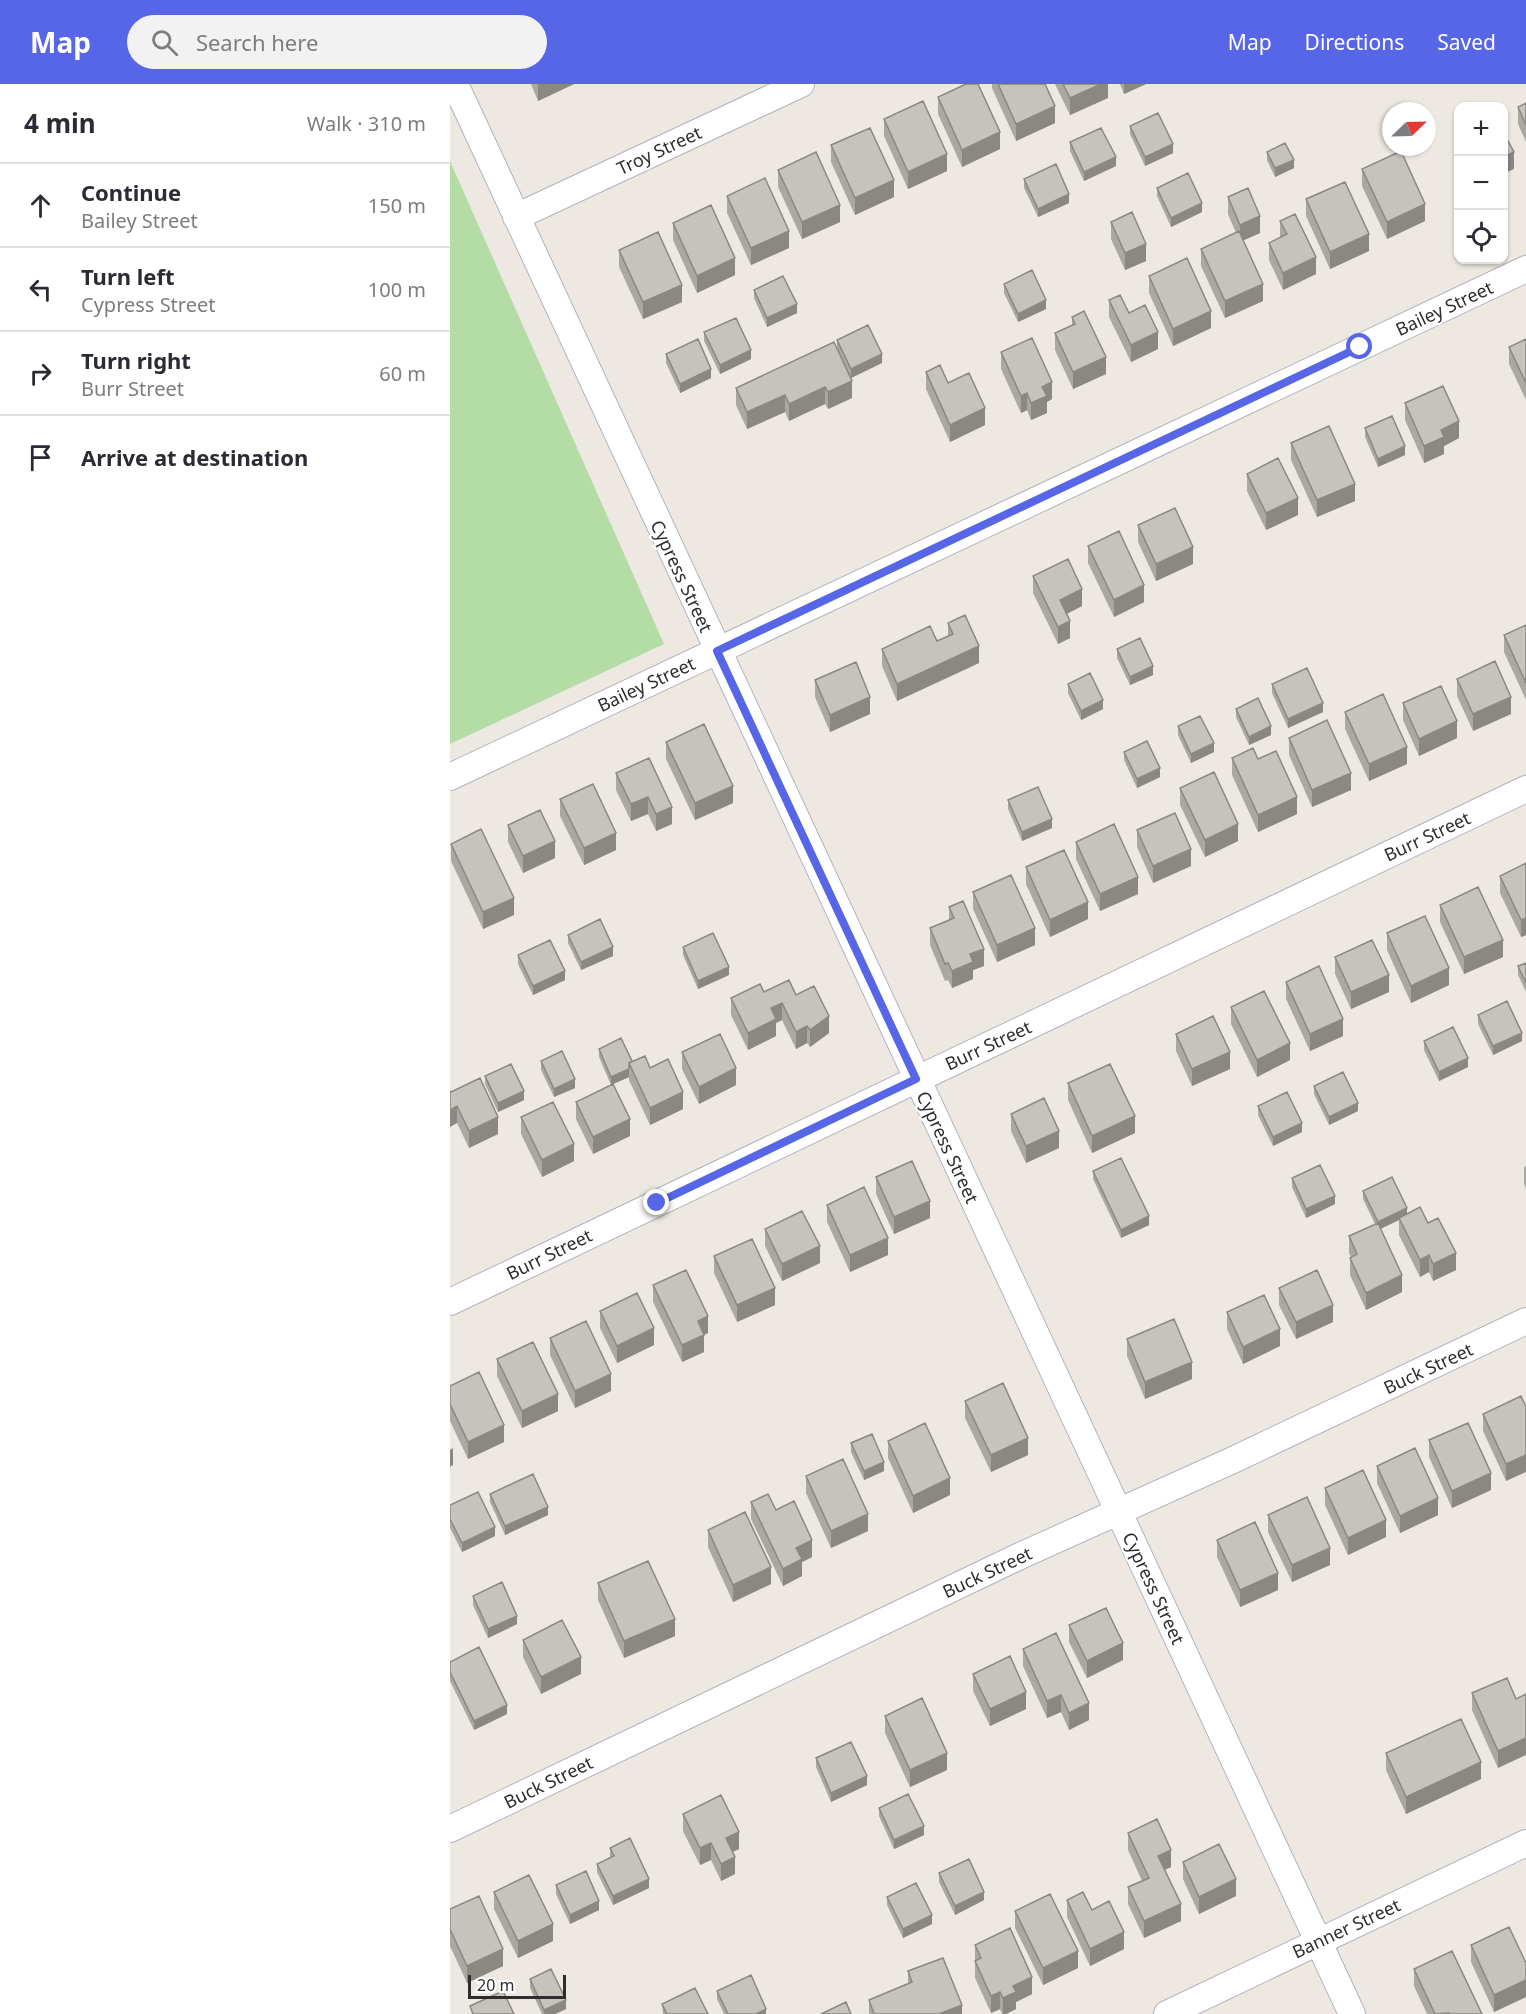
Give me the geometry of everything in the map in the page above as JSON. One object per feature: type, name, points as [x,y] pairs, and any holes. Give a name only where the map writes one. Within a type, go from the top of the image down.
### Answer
[{"type":"street","name":"Cypress Street","points":[[455,84],[1352,2014]]},
{"type":"street","name":"Troy Street","points":[[516,217],[801,84]]},
{"type":"street","name":"Bailey Street","points":[[450,777],[1526,269]]},
{"type":"street","name":"Burr Street","points":[[450,1302],[1526,789]]},
{"type":"street","name":"Buck Street","points":[[450,1828],[1526,1322]]},
{"type":"street","name":"Banner Street","points":[[1167,2014],[1526,1843]]},
{"type":"green space","points":[[450,161],[664,644],[450,744]]},
{"type":"building","points":[[966,84],[978,84],[1000,132],[962,150],[938,97]]},
{"type":"building","points":[[998,84],[1045,84],[1055,106],[1016,124]]},
{"type":"building","points":[[1063,84],[1101,84],[1070,98]]},
{"type":"building","points":[[923,101],[947,154],[908,172],[884,119]]},
{"type":"building","points":[[1526,103],[1526,125],[1518,107]]},
{"type":"building","points":[[1158,113],[1173,144],[1145,157],[1130,126]]},
{"type":"building","points":[[870,128],[894,180],[855,198],[831,145]]},
{"type":"building","points":[[1101,128],[1116,157],[1084,172],[1070,142]]},
{"type":"building","points":[[1508,141],[1514,152],[1508,155]]},
{"type":"building","points":[[1285,143],[1294,160],[1275,168],[1267,152]]},
{"type":"building","points":[[816,152],[840,205],[802,222],[778,170]]},
{"type":"building","points":[[1390,156],[1403,156],[1425,204],[1387,222],[1362,169]]},
{"type":"building","points":[[1056,164],[1069,194],[1038,209],[1024,179]]},
{"type":"building","points":[[1188,173],[1202,203],[1171,218],[1157,188]]},
{"type":"building","points":[[765,178],[789,231],[751,248],[727,196]]},
{"type":"building","points":[[1345,182],[1369,234],[1330,252],[1306,199]]},
{"type":"building","points":[[1248,188],[1260,216],[1240,225],[1228,197]]},
{"type":"building","points":[[711,205],[735,258],[697,276],[673,223]]},
{"type":"building","points":[[1132,212],[1146,244],[1125,253],[1111,222]]},
{"type":"building","points":[[1295,214],[1316,257],[1283,273],[1269,243],[1287,234],[1280,221]]},
{"type":"building","points":[[1239,231],[1263,284],[1225,301],[1201,249]]},
{"type":"building","points":[[658,232],[682,285],[643,302],[619,250]]},
{"type":"building","points":[[1187,258],[1211,311],[1173,329],[1149,276]]},
{"type":"building","points":[[1032,270],[1046,300],[1018,314],[1004,284]]},
{"type":"building","points":[[783,276],[797,304],[767,318],[754,290]]},
{"type":"building","points":[[1120,295],[1129,313],[1145,305],[1158,332],[1131,345],[1109,300]]},
{"type":"building","points":[[1084,311],[1106,357],[1073,372],[1055,333],[1075,324],[1072,317]]},
{"type":"building","points":[[736,318],[751,350],[720,365],[704,332]]},
{"type":"building","points":[[868,325],[882,354],[851,369],[837,340]]},
{"type":"building","points":[[1032,338],[1052,382],[1042,387],[1047,396],[1031,403],[1027,393],[1021,396],[1001,352]]},
{"type":"building","points":[[698,339],[711,369],[680,384],[666,354]]},
{"type":"building","points":[[1526,339],[1526,383],[1509,347]]},
{"type":"building","points":[[834,342],[852,381],[828,392],[825,387],[789,404],[785,395],[747,412],[736,388]]},
{"type":"building","points":[[940,365],[948,383],[969,373],[985,408],[950,425],[926,372]]},
{"type":"building","points":[[1443,386],[1459,421],[1441,430],[1444,437],[1424,446],[1405,403]]},
{"type":"building","points":[[1392,416],[1405,446],[1378,459],[1365,428]]},
{"type":"building","points":[[1329,426],[1355,484],[1317,500],[1291,443]]},
{"type":"building","points":[[1278,458],[1298,498],[1266,513],[1247,474]]},
{"type":"building","points":[[1175,508],[1193,547],[1156,564],[1138,525]]},
{"type":"building","points":[[1119,531],[1144,585],[1114,600],[1088,546]]},
{"type":"building","points":[[1068,559],[1082,589],[1060,600],[1070,621],[1058,627],[1033,576]]},
{"type":"building","points":[[965,615],[979,646],[897,684],[882,649],[930,626],[937,641],[953,634],[948,623]]},
{"type":"building","points":[[1526,625],[1526,683],[1504,635]]},
{"type":"building","points":[[1140,638],[1153,666],[1130,677],[1117,649]]},
{"type":"building","points":[[1495,661],[1511,697],[1473,714],[1457,679]]},
{"type":"building","points":[[856,662],[870,697],[830,715],[815,680]]},
{"type":"building","points":[[1307,668],[1323,703],[1288,719],[1272,684]]},
{"type":"building","points":[[1090,673],[1103,700],[1081,711],[1068,684]]},
{"type":"building","points":[[1441,686],[1457,721],[1419,739],[1403,703]]},
{"type":"building","points":[[1383,694],[1407,747],[1369,764],[1345,712]]},
{"type":"building","points":[[1258,698],[1271,726],[1249,737],[1236,709]]},
{"type":"building","points":[[1200,716],[1214,743],[1191,754],[1178,726]]},
{"type":"building","points":[[1327,720],[1351,773],[1312,790],[1289,738]]},
{"type":"building","points":[[704,724],[733,786],[695,803],[666,742]]},
{"type":"building","points":[[1147,741],[1160,768],[1137,779],[1124,752]]},
{"type":"building","points":[[1253,748],[1258,759],[1276,751],[1297,797],[1258,815],[1232,758]]},
{"type":"building","points":[[649,758],[672,807],[656,814],[648,797],[631,804],[616,773]]},
{"type":"building","points":[[1214,772],[1238,824],[1205,840],[1180,788]]},
{"type":"building","points":[[593,784],[616,833],[584,848],[560,799]]},
{"type":"building","points":[[1038,787],[1052,819],[1022,832],[1008,800]]},
{"type":"building","points":[[540,810],[555,841],[523,856],[508,825]]},
{"type":"building","points":[[1175,813],[1191,849],[1153,866],[1137,830]]},
{"type":"building","points":[[1114,824],[1138,877],[1100,894],[1076,842]]},
{"type":"building","points":[[481,829],[514,898],[483,912],[451,844]]},
{"type":"building","points":[[1064,850],[1088,902],[1050,920],[1026,867]]},
{"type":"building","points":[[1526,863],[1526,918],[1521,920],[1500,876]]},
{"type":"building","points":[[1011,875],[1035,928],[997,945],[973,892]]},
{"type":"building","points":[[1478,887],[1503,940],[1464,957],[1440,905]]},
{"type":"building","points":[[963,901],[984,949],[970,954],[973,962],[952,971],[948,963],[945,964],[930,928],[954,918],[949,907]]},
{"type":"building","points":[[1425,916],[1449,968],[1411,986],[1387,933]]},
{"type":"building","points":[[600,919],[613,947],[581,962],[568,935]]},
{"type":"building","points":[[713,933],[729,967],[698,981],[683,947]]},
{"type":"building","points":[[550,940],[565,971],[533,986],[518,955]]},
{"type":"building","points":[[1372,940],[1389,975],[1351,992],[1335,957]]},
{"type":"building","points":[[1526,963],[1526,983],[1518,966]]},
{"type":"building","points":[[1319,966],[1343,1019],[1310,1034],[1286,982]]},
{"type":"building","points":[[789,980],[796,995],[814,986],[829,1016],[810,1030],[807,1026],[796,1032],[782,1003],[771,1008],[776,1019],[748,1033],[731,998],[760,984],[764,992]]},
{"type":"building","points":[[1264,991],[1290,1043],[1257,1060],[1231,1007]]},
{"type":"building","points":[[1507,1001],[1522,1033],[1493,1046],[1478,1015]]},
{"type":"building","points":[[1213,1016],[1230,1052],[1192,1069],[1176,1034]]},
{"type":"building","points":[[1453,1027],[1468,1058],[1439,1072],[1424,1041]]},
{"type":"building","points":[[720,1034],[736,1068],[699,1087],[682,1052]]},
{"type":"building","points":[[621,1038],[632,1061],[629,1063],[629,1069],[611,1077],[599,1049]]},
{"type":"building","points":[[562,1051],[575,1079],[554,1089],[541,1061]]},
{"type":"building","points":[[645,1056],[650,1068],[668,1059],[683,1092],[650,1108],[629,1063]]},
{"type":"building","points":[[511,1064],[524,1091],[498,1103],[485,1076]]},
{"type":"building","points":[[1110,1064],[1135,1116],[1092,1136],[1068,1083]]},
{"type":"building","points":[[1343,1072],[1358,1103],[1329,1117],[1314,1086]]},
{"type":"building","points":[[480,1078],[498,1117],[469,1131],[457,1106],[450,1110],[450,1091]]},
{"type":"building","points":[[613,1084],[630,1119],[593,1137],[576,1102]]},
{"type":"building","points":[[1287,1092],[1302,1123],[1273,1137],[1258,1106]]},
{"type":"building","points":[[1044,1098],[1059,1131],[1026,1146],[1011,1114]]},
{"type":"building","points":[[553,1102],[574,1144],[542,1160],[521,1117]]},
{"type":"building","points":[[1121,1158],[1149,1216],[1121,1230],[1093,1171]]},
{"type":"building","points":[[912,1161],[930,1201],[894,1217],[876,1177]]},
{"type":"building","points":[[1320,1165],[1335,1196],[1306,1209],[1292,1178]]},
{"type":"building","points":[[1392,1177],[1407,1208],[1378,1222],[1363,1191]]},
{"type":"building","points":[[864,1187],[888,1238],[850,1255],[827,1205]]},
{"type":"building","points":[[1420,1207],[1428,1223],[1438,1218],[1456,1253],[1433,1264],[1429,1255],[1420,1260],[1399,1218]]},
{"type":"building","points":[[802,1211],[820,1246],[782,1264],[765,1229]]},
{"type":"building","points":[[1378,1223],[1402,1275],[1366,1293],[1350,1258],[1357,1254],[1349,1236]]},
{"type":"building","points":[[752,1239],[775,1288],[737,1305],[714,1256]]},
{"type":"building","points":[[686,1270],[708,1316],[698,1321],[704,1335],[682,1345],[653,1285]]},
{"type":"building","points":[[1317,1270],[1333,1305],[1296,1322],[1279,1288]]},
{"type":"building","points":[[637,1293],[654,1328],[617,1346],[600,1311]]},
{"type":"building","points":[[1264,1295],[1280,1329],[1243,1347],[1227,1312]]},
{"type":"building","points":[[1174,1319],[1192,1362],[1145,1382],[1127,1339]]},
{"type":"building","points":[[586,1321],[611,1374],[575,1391],[550,1338]]},
{"type":"building","points":[[533,1342],[558,1394],[522,1411],[497,1359]]},
{"type":"building","points":[[479,1372],[504,1425],[468,1442],[450,1404],[450,1386]]},
{"type":"building","points":[[1003,1383],[1028,1438],[991,1455],[965,1401]]},
{"type":"building","points":[[1521,1396],[1526,1407],[1526,1455],[1506,1464],[1483,1414]]},
{"type":"building","points":[[925,1423],[950,1478],[913,1496],[888,1441]]},
{"type":"building","points":[[1468,1423],[1491,1473],[1452,1491],[1429,1440]]},
{"type":"building","points":[[872,1434],[884,1462],[864,1471],[851,1443]]},
{"type":"building","points":[[1415,1448],[1438,1498],[1400,1516],[1377,1466]]},
{"type":"building","points":[[843,1459],[868,1514],[831,1531],[806,1476]]},
{"type":"building","points":[[1363,1470],[1386,1520],[1348,1538],[1325,1488]]},
{"type":"building","points":[[533,1474],[548,1507],[505,1526],[490,1494]]},
{"type":"building","points":[[478,1492],[495,1527],[462,1543],[450,1519],[450,1505]]},
{"type":"building","points":[[768,1494],[776,1510],[794,1501],[812,1540],[796,1548],[802,1559],[783,1569],[751,1502]]},
{"type":"building","points":[[1307,1497],[1330,1548],[1292,1565],[1268,1515]]},
{"type":"building","points":[[745,1512],[771,1567],[733,1585],[708,1530]]},
{"type":"building","points":[[1255,1522],[1278,1573],[1240,1590],[1217,1540]]},
{"type":"building","points":[[648,1561],[675,1619],[624,1641],[598,1583]]},
{"type":"building","points":[[502,1582],[517,1616],[488,1629],[473,1596]]},
{"type":"building","points":[[1106,1608],[1123,1643],[1087,1661],[1069,1625]]},
{"type":"building","points":[[562,1620],[581,1657],[541,1677],[523,1640]]},
{"type":"building","points":[[1056,1633],[1089,1703],[1069,1713],[1061,1695],[1047,1701],[1023,1649]]},
{"type":"building","points":[[479,1647],[507,1705],[474,1721],[450,1672],[450,1662]]},
{"type":"building","points":[[1010,1656],[1026,1692],[990,1709],[973,1674]]},
{"type":"building","points":[[1507,1678],[1516,1699],[1526,1694],[1526,1738],[1498,1751],[1472,1693]]},
{"type":"building","points":[[922,1698],[947,1753],[910,1770],[885,1716]]},
{"type":"building","points":[[1461,1719],[1481,1762],[1406,1797],[1386,1753]]},
{"type":"building","points":[[851,1742],[867,1776],[831,1793],[816,1758]]},
{"type":"building","points":[[908,1794],[924,1826],[894,1840],[879,1808]]},
{"type":"building","points":[[721,1795],[739,1832],[726,1838],[735,1857],[721,1864],[711,1843],[700,1848],[683,1814]]},
{"type":"building","points":[[1157,1819],[1171,1850],[1158,1856],[1181,1904],[1144,1921],[1128,1887],[1149,1878],[1128,1833]]},
{"type":"building","points":[[630,1838],[649,1879],[613,1896],[597,1864],[614,1856],[610,1848]]},
{"type":"building","points":[[1219,1844],[1236,1879],[1199,1897],[1183,1862]]},
{"type":"building","points":[[969,1859],[984,1892],[955,1906],[939,1873]]},
{"type":"building","points":[[586,1871],[599,1901],[570,1915],[556,1885]]},
{"type":"building","points":[[529,1875],[553,1924],[518,1941],[494,1892]]},
{"type":"building","points":[[916,1883],[932,1915],[903,1929],[887,1897]]},
{"type":"building","points":[[1083,1892],[1092,1910],[1109,1901],[1124,1932],[1090,1949],[1067,1900]]},
{"type":"building","points":[[1050,1894],[1078,1951],[1043,1968],[1015,1911]]},
{"type":"building","points":[[479,1896],[503,1949],[467,1966],[450,1929],[450,1909]]},
{"type":"building","points":[[1509,1927],[1526,1963],[1526,1980],[1494,1995],[1471,1945]]},
{"type":"building","points":[[1010,1928],[1032,1977],[1013,1986],[1016,1992],[1003,1998],[1000,1992],[991,1996],[975,1961],[981,1958],[975,1945]]},
{"type":"building","points":[[1452,1951],[1482,2014],[1435,2014],[1414,1969]]},
{"type":"building","points":[[943,1958],[962,2005],[939,2014],[874,2014],[869,2000],[912,1982],[908,1971]]},
{"type":"building","points":[[551,1969],[566,2000],[544,2010],[530,1979]]},
{"type":"building","points":[[751,1975],[766,2009],[756,2014],[728,2014],[717,1991]]},
{"type":"building","points":[[695,1988],[708,2014],[667,2014],[662,2004]]},
{"type":"building","points":[[503,1991],[514,2014],[473,2014],[470,2006]]},
{"type":"building","points":[[846,2002],[851,2014],[821,2014]]},
{"type":"route","points":[[657,1203],[916,1079],[717,651],[1360,347]]}]
